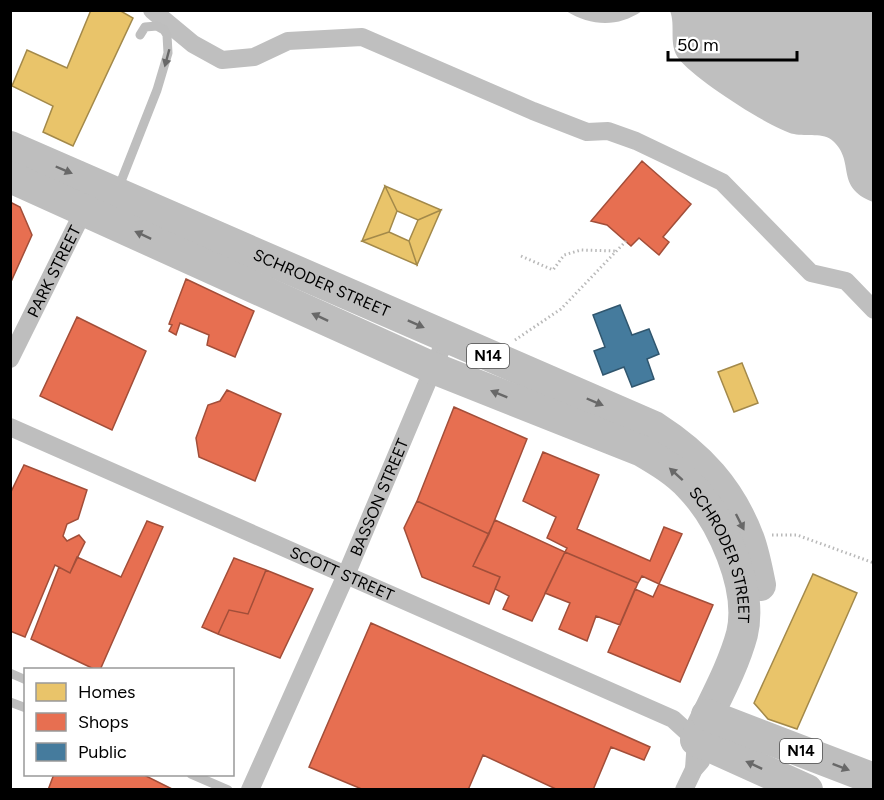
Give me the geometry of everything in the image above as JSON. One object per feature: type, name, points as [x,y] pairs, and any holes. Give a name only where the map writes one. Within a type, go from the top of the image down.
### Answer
[{"type":"highway","name":"SCHRODER STREET","points":[[10,147],[433,368],[642,451],[669,467],[706,505],[731,556],[744,600],[744,618],[736,652],[708,739]]},
{"type":"highway","name":"SCHRODER STREET","points":[[10,177],[99,195],[446,338],[654,427],[683,446],[705,466],[726,495],[750,541],[761,587],[762,614],[756,642],[708,739]]},
{"type":"highway","name":"SCOTT STREET","points":[[708,739],[873,781]]},
{"type":"highway","name":"SCOTT STREET","points":[[708,739],[807,789]]},
{"type":"street","name":"PARK STREET","points":[[10,359],[99,195]]},
{"type":"street","name":"BASSON STREET","points":[[250,789],[346,575],[446,338]]},
{"type":"street","name":"SCOTT STREET","points":[[10,427],[674,718],[708,739]]},
{"type":"street","name":"SCOTT STREET","points":[[674,718],[708,739]]},
{"type":"street","points":[[684,789],[708,739]]},
{"type":"lane","points":[[99,195],[158,90],[169,48],[165,33],[157,26],[145,27],[140,35]]},
{"type":"lane","points":[[10,673],[24,679]]},
{"type":"lane","points":[[196,776],[225,788]]},
{"type":"lane","points":[[871,789],[873,781]]},
{"type":"path","points":[[508,345],[561,309],[626,241]]},
{"type":"path","points":[[521,256],[553,270],[564,255],[573,252],[581,250],[616,251]]},
{"type":"shaded area","points":[[566,11],[642,11],[623,20],[604,23],[585,20]]},
{"type":"shaded area","points":[[670,11],[873,11],[873,202],[861,196],[849,182],[840,149],[829,138],[794,134],[768,123],[715,90],[687,67],[679,59],[674,48]]},
{"type":"building: Homes","points":[[91,10],[119,10],[133,18],[73,146],[43,132],[53,106],[12,86],[27,50],[67,68]]},
{"type":"building: Homes","points":[[385,186],[397,211],[389,232],[362,241]]},
{"type":"building: Homes","points":[[385,186],[441,210],[418,220],[397,211]]},
{"type":"building: Homes","points":[[441,210],[417,265],[409,241],[418,220]]},
{"type":"building: Homes","points":[[389,232],[409,241],[417,265],[362,241]]},
{"type":"building: Homes","points":[[742,363],[758,403],[734,412],[718,372]]},
{"type":"building: Homes","points":[[813,574],[857,593],[797,729],[768,719],[754,703]]},
{"type":"building: Shops","points":[[642,161],[691,204],[663,237],[669,242],[659,255],[639,238],[631,246],[607,225],[591,221]]},
{"type":"building: Shops","points":[[10,202],[20,207],[32,235],[10,284]]},
{"type":"building: Shops","points":[[186,279],[254,311],[235,357],[207,345],[209,335],[180,323],[176,335],[169,331],[172,325],[169,324]]},
{"type":"building: Shops","points":[[77,317],[146,351],[112,430],[40,396]]},
{"type":"building: Shops","points":[[227,390],[281,414],[255,481],[199,457],[196,438],[208,405],[220,401]]},
{"type":"building: Shops","points":[[454,407],[527,439],[489,534],[417,501]]},
{"type":"building: Shops","points":[[543,452],[599,475],[577,529],[650,561],[664,527],[682,534],[659,584],[642,576],[638,583],[565,552],[567,548],[547,538],[556,517],[523,501]]},
{"type":"building: Shops","points":[[24,465],[87,490],[78,519],[67,524],[63,536],[67,541],[79,535],[85,542],[70,573],[55,565],[25,637],[10,631],[10,494]]},
{"type":"building: Shops","points":[[417,501],[489,534],[473,566],[500,577],[489,604],[422,577],[404,528]]},
{"type":"building: Shops","points":[[495,520],[565,552],[532,621],[503,609],[509,596],[495,589],[500,577],[473,566]]},
{"type":"building: Shops","points":[[147,521],[163,527],[101,668],[92,668],[31,639],[59,567],[70,573],[77,557],[121,577]]},
{"type":"building: Shops","points":[[565,552],[638,583],[620,625],[596,616],[587,641],[559,629],[570,603],[545,593]]},
{"type":"building: Shops","points":[[234,558],[266,570],[248,614],[229,610],[218,634],[202,627]]},
{"type":"building: Shops","points":[[266,570],[313,589],[280,658],[218,634],[229,610],[248,614]]},
{"type":"building: Shops","points":[[659,584],[713,605],[680,682],[608,652],[635,589],[653,597]]},
{"type":"building: Shops","points":[[371,623],[650,747],[644,760],[611,747],[593,790],[558,790],[483,755],[468,790],[364,790],[309,767]]},
{"type":"building: Shops","points":[[53,776],[146,776],[174,790],[48,790]]},
{"type":"building: Public","points":[[620,305],[632,335],[649,329],[659,354],[647,359],[654,379],[632,387],[624,367],[603,375],[594,351],[605,347],[593,315]]},
{"type":"waterway","points":[[152,10],[193,44],[222,60],[254,57],[288,41],[362,37],[587,132],[608,131],[636,141],[722,182],[811,273],[846,281],[874,310]]}]
